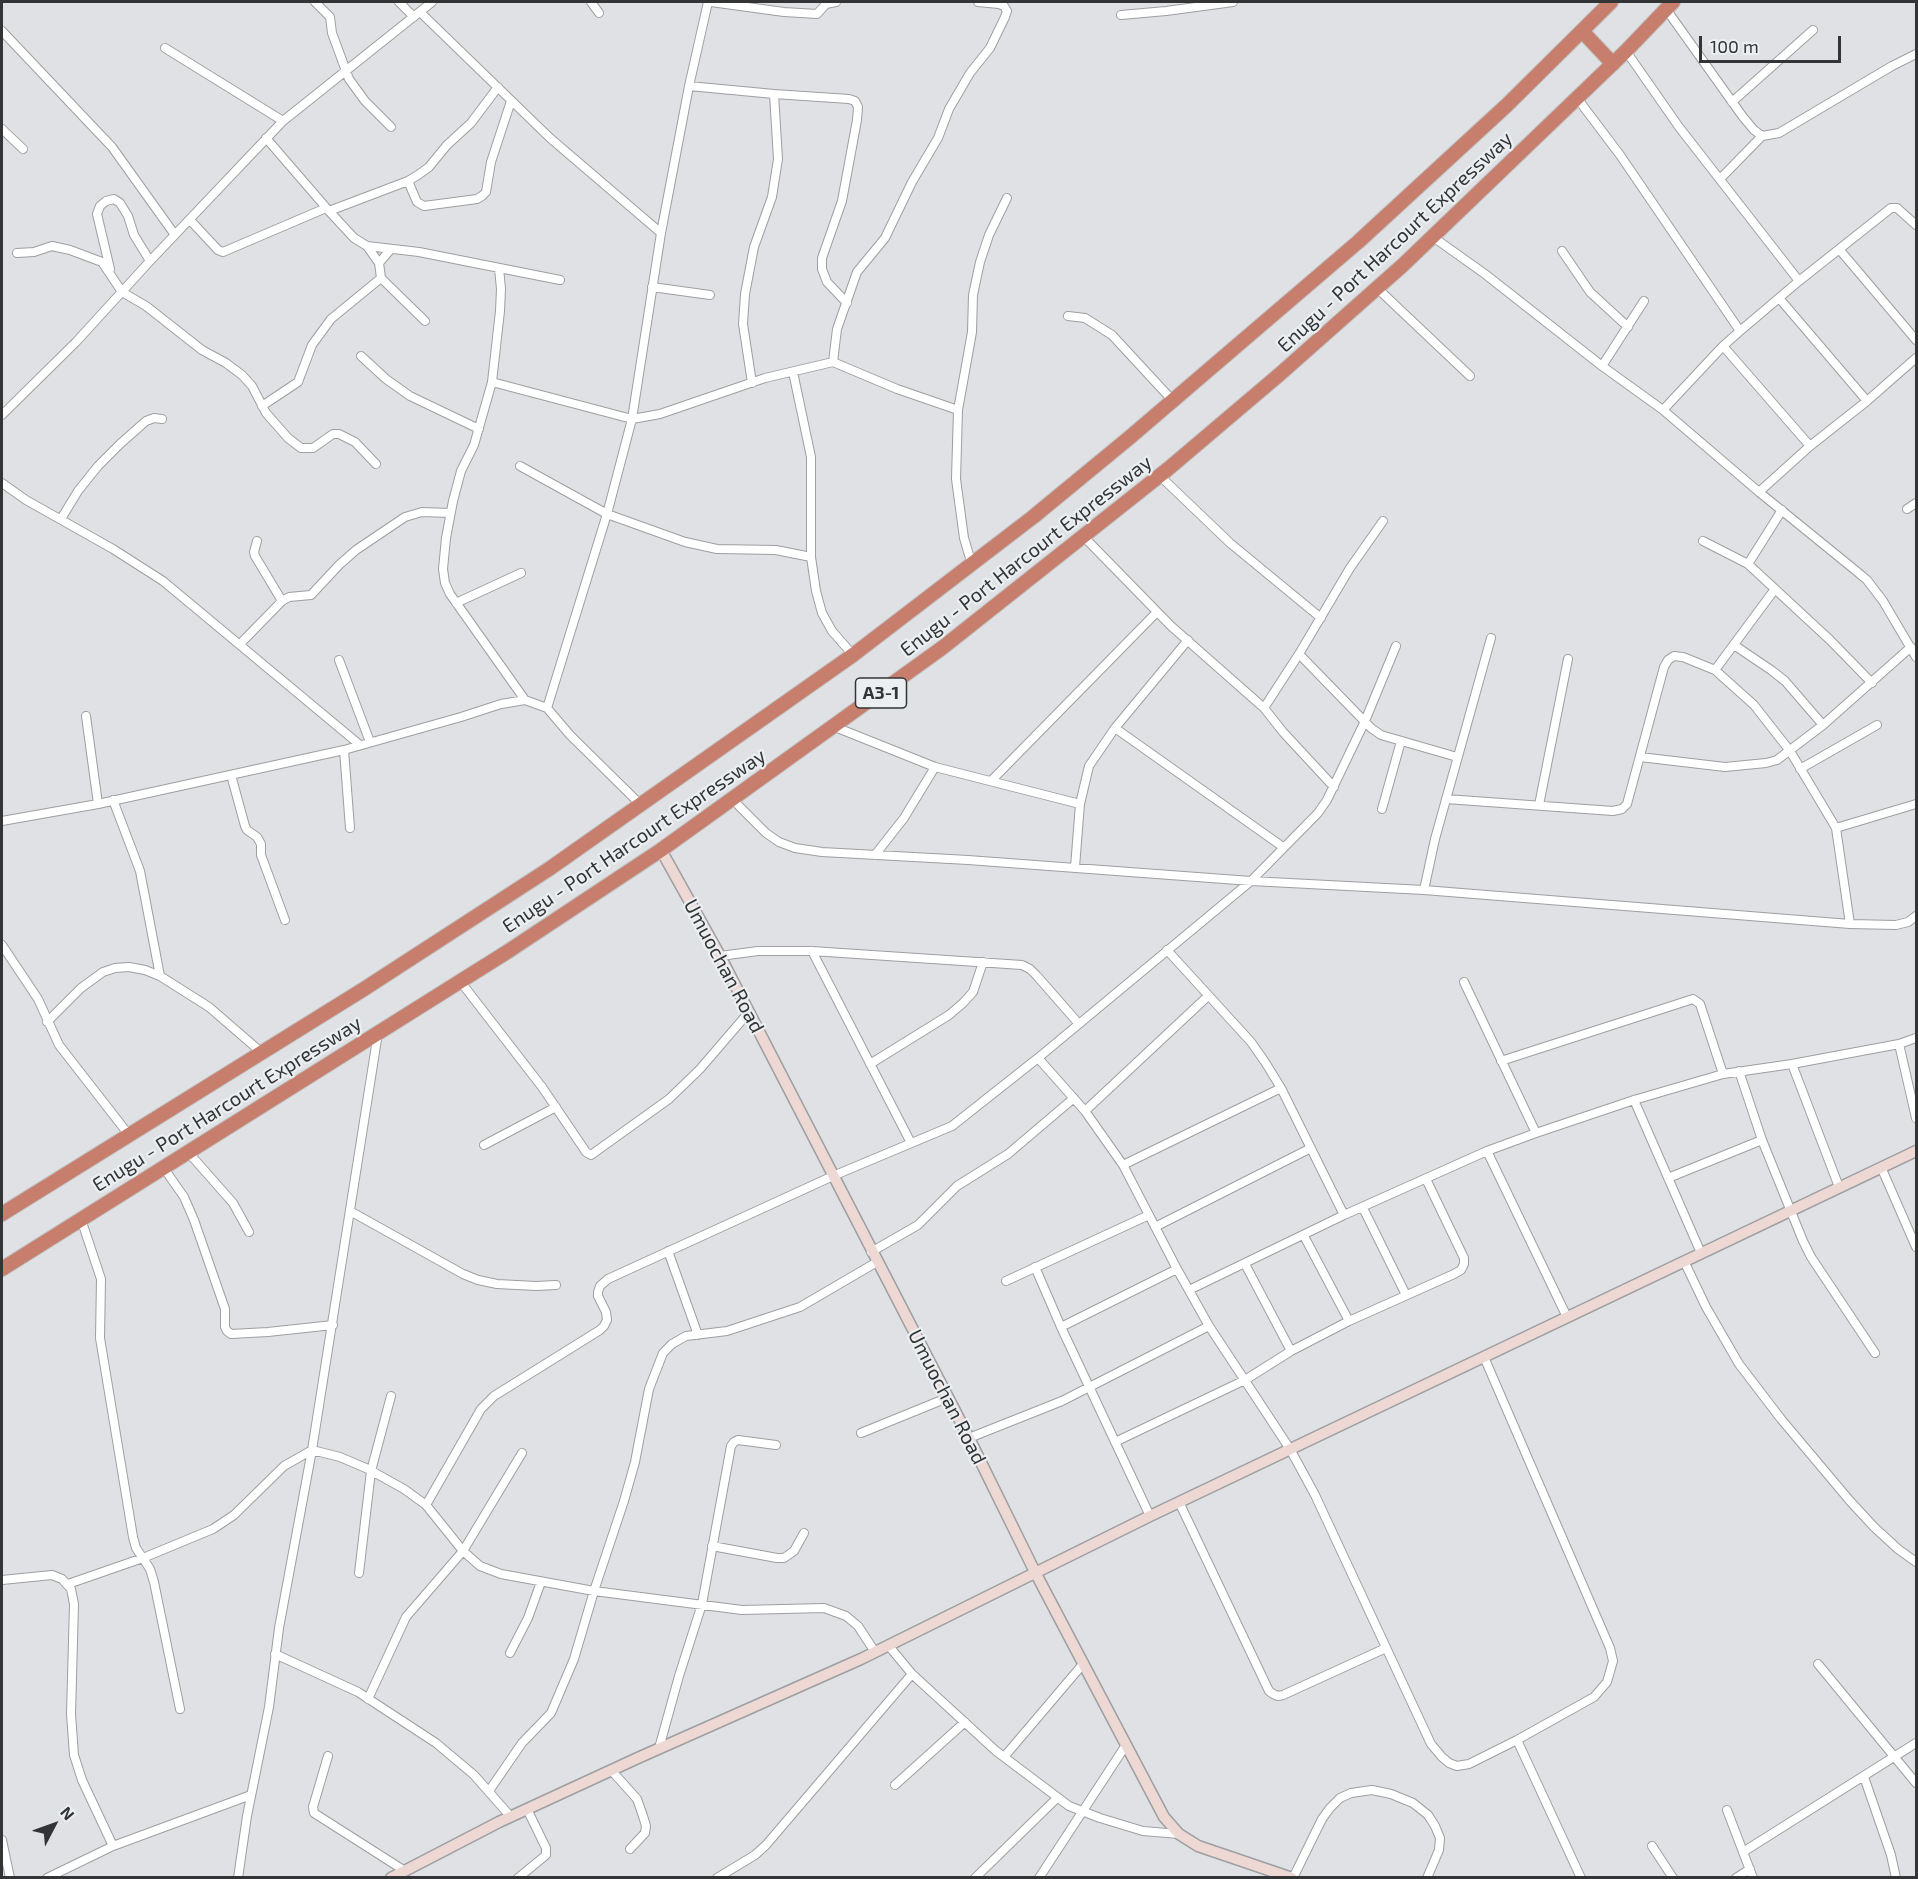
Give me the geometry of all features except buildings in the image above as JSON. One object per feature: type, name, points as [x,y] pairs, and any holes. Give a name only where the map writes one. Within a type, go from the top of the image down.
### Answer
[{"type":"highway","name":"Enugu - Port Harcourt Expressway","points":[[4,1210],[261,1053],[540,876],[853,655],[1042,510],[1358,243],[1507,105],[1611,2]]},
{"type":"highway","name":"Enugu - Port Harcourt Expressway","points":[[2,1269],[460,981],[661,850],[942,648],[1084,537],[1280,374],[1433,237],[1508,166],[1626,51],[1669,5]]},
{"type":"highway","points":[[1582,31],[1613,64]]},
{"type":"main road","name":"Umuochan Road","points":[[661,850],[720,956],[969,1438],[1035,1572],[1164,1818],[1179,1834],[1198,1846],[1293,1878]]},
{"type":"main road","points":[[392,1878],[527,1809],[875,1652],[1179,1502],[1917,1150]]},
{"type":"street","points":[[315,2],[330,17],[332,33],[354,86],[391,127]]},
{"type":"street","points":[[399,2],[417,15],[498,87],[550,138],[661,233]]},
{"type":"street","points":[[2,416],[76,342],[283,121],[432,2]]},
{"type":"street","points":[[591,2],[599,13]]},
{"type":"street","points":[[547,708],[607,514],[632,419],[661,233],[689,86],[710,2],[817,14],[826,4],[836,2]]},
{"type":"street","points":[[833,362],[837,329],[857,272],[885,238],[912,182],[938,138],[949,109],[970,73],[990,48],[1005,17],[1007,11],[1004,6],[978,2]]},
{"type":"street","points":[[1120,15],[1233,2]]},
{"type":"street","points":[[1669,5],[1732,102],[1754,130],[1762,136]]},
{"type":"street","points":[[1732,102],[1813,30]]},
{"type":"street","points":[[2,31],[112,147],[175,236]]},
{"type":"street","points":[[165,48],[283,121]]},
{"type":"street","points":[[1626,51],[1679,127],[1799,281]]},
{"type":"street","points":[[1720,179],[1762,136],[1779,133],[1892,66],[1917,54]]},
{"type":"street","points":[[689,86],[855,101],[858,107],[842,201],[822,258],[822,269],[827,282],[847,303]]},
{"type":"street","points":[[190,220],[218,250],[223,252],[327,209],[408,181],[429,167],[447,145],[463,132],[498,87]]},
{"type":"street","points":[[752,383],[743,324],[745,294],[754,247],[772,197],[778,159],[774,94]]},
{"type":"street","points":[[1577,98],[1620,155],[1740,331]]},
{"type":"street","points":[[408,181],[417,202],[424,206],[477,199],[482,196],[486,192],[491,162],[512,101]]},
{"type":"street","points":[[2,129],[23,149]]},
{"type":"street","points":[[266,138],[354,238],[367,246],[379,263],[381,278],[425,321]]},
{"type":"street","points":[[972,565],[964,538],[956,479],[958,410],[972,332],[974,295],[980,262],[989,235],[1007,198]]},
{"type":"street","points":[[111,274],[97,214],[100,206],[106,201],[114,199],[120,203],[128,216],[134,235],[150,261]]},
{"type":"street","points":[[1663,410],[1723,346],[1799,281],[1891,208],[1897,208],[1917,225]]},
{"type":"street","points":[[1433,237],[1663,410],[1867,580],[1883,601],[1917,657]]},
{"type":"street","points":[[17,253],[34,252],[52,246],[102,262],[122,292],[146,306],[202,350],[242,375],[252,386],[266,413],[288,438],[301,448],[313,448],[333,434],[339,434],[355,442],[376,464]]},
{"type":"street","points":[[367,246],[419,252],[560,280]]},
{"type":"street","points":[[379,263],[390,249]]},
{"type":"street","points":[[1839,249],[1917,340]]},
{"type":"street","points":[[1562,251],[1594,297],[1628,327]]},
{"type":"street","points":[[499,268],[500,311],[492,382],[474,444],[461,471],[450,513],[442,569],[445,583],[456,603],[525,700]]},
{"type":"street","points":[[262,406],[298,382],[312,345],[331,318],[381,278]]},
{"type":"street","points":[[652,287],[710,295]]},
{"type":"street","points":[[1377,288],[1470,376]]},
{"type":"street","points":[[1779,298],[1867,401]]},
{"type":"street","points":[[1602,366],[1644,302]]},
{"type":"street","points":[[1068,316],[1085,318],[1112,335],[1173,401]]},
{"type":"street","points":[[1723,346],[1810,446]]},
{"type":"street","points":[[361,356],[386,380],[410,396],[479,429]]},
{"type":"street","points":[[1759,492],[1810,446],[1917,358]]},
{"type":"street","points":[[492,382],[632,419],[660,414],[752,383],[833,362],[897,389],[958,410]]},
{"type":"street","points":[[793,372],[812,457],[812,557],[816,591],[822,613],[832,631],[853,655]]},
{"type":"street","points":[[61,519],[78,491],[120,444],[146,421],[154,418],[162,419]]},
{"type":"street","points":[[520,466],[607,514],[685,542],[717,549],[776,550],[812,557]]},
{"type":"street","points":[[1159,476],[1230,543],[1321,618]]},
{"type":"street","points":[[2,483],[26,500],[163,581],[360,744]]},
{"type":"street","points":[[1907,509],[1917,503]]},
{"type":"street","points":[[1748,564],[1782,510]]},
{"type":"street","points":[[240,645],[282,601],[289,597],[311,595],[356,550],[405,517],[422,512],[450,513]]},
{"type":"street","points":[[1264,708],[1350,568],[1383,521]]},
{"type":"street","points":[[1084,537],[1157,612],[1264,708],[1282,732],[1334,787]]},
{"type":"street","points":[[257,541],[255,556],[282,601]]},
{"type":"street","points":[[1703,541],[1748,564],[1830,640],[1872,683]]},
{"type":"street","points":[[456,603],[521,573]]},
{"type":"street","points":[[1715,670],[1775,589]]},
{"type":"street","points":[[990,781],[1157,612]]},
{"type":"street","points":[[1424,890],[1435,839],[1491,638]]},
{"type":"street","points":[[1076,867],[1080,804],[1089,766],[1115,728],[1188,640]]},
{"type":"street","points":[[1734,645],[1785,681],[1823,724]]},
{"type":"street","points":[[426,1505],[481,1409],[494,1396],[600,1330],[607,1320],[597,1292],[608,1279],[833,1176],[952,1126],[1038,1058],[1251,881],[1318,813],[1334,787],[1365,721],[1396,646]]},
{"type":"street","points":[[1641,756],[1725,767],[1777,760],[1872,683],[1911,646]]},
{"type":"street","points":[[1299,654],[1371,728],[1381,735],[1457,757]]},
{"type":"street","points":[[1446,799],[1613,811],[1622,808],[1627,804],[1664,667],[1674,656],[1683,657],[1715,670],[1754,705],[1790,751],[1836,828],[1850,924]]},
{"type":"street","points":[[1539,805],[1568,659]]},
{"type":"street","points":[[339,660],[370,742]]},
{"type":"street","points":[[2,821],[98,804],[344,750],[501,704],[525,700],[547,708],[570,735],[641,805]]},
{"type":"street","points":[[86,716],[98,804]]},
{"type":"street","points":[[1800,769],[1876,725]]},
{"type":"street","points":[[835,727],[935,768],[1080,804]]},
{"type":"street","points":[[1115,728],[1283,847]]},
{"type":"street","points":[[1382,809],[1401,741]]},
{"type":"street","points":[[344,750],[350,828]]},
{"type":"street","points":[[874,855],[904,818],[935,768]]},
{"type":"street","points":[[231,775],[244,826],[257,837],[261,844],[261,855],[285,920]]},
{"type":"street","points":[[732,799],[766,833],[779,842],[795,848],[822,852],[1076,867],[1251,881],[1424,890],[1850,924],[1896,925],[1908,922],[1917,916]]},
{"type":"street","points":[[113,800],[140,871],[160,976]]},
{"type":"street","points":[[1836,828],[1917,804]]},
{"type":"street","points":[[2,945],[38,999],[59,1046],[129,1135]]},
{"type":"street","points":[[1167,950],[1251,1042],[1281,1088],[1344,1215]]},
{"type":"street","points":[[720,956],[758,951],[812,951],[1022,965],[1030,969],[1079,1024]]},
{"type":"street","points":[[812,951],[911,1143]]},
{"type":"street","points":[[870,1064],[949,1015],[963,1003],[973,992],[983,962]]},
{"type":"street","points":[[47,1022],[81,988],[103,972],[129,967],[160,976],[209,1007],[261,1053]]},
{"type":"street","points":[[460,981],[556,1107],[586,1152],[591,1155],[669,1099],[700,1069],[749,1012]]},
{"type":"street","points":[[1464,982],[1536,1133]]},
{"type":"street","points":[[1085,1111],[1208,996]]},
{"type":"street","points":[[1501,1061],[1693,999],[1700,1004],[1723,1074]]},
{"type":"street","points":[[238,1878],[333,1325],[378,1032]]},
{"type":"street","points":[[1189,1290],[1344,1215],[1487,1151],[1536,1133],[1634,1100],[1723,1074],[1792,1064],[1899,1044],[1917,1038]]},
{"type":"street","points":[[1899,1044],[1917,1118]]},
{"type":"street","points":[[1038,1058],[1085,1111],[1123,1165],[1209,1326],[1290,1449],[1315,1495],[1431,1744],[1449,1763],[1457,1766],[1468,1764],[1517,1740],[1594,1697],[1607,1683],[1613,1661],[1610,1648],[1484,1356]]},
{"type":"street","points":[[1792,1064],[1839,1187]]},
{"type":"street","points":[[1740,1071],[1762,1140],[1811,1257],[1875,1353]]},
{"type":"street","points":[[1123,1165],[1281,1088]]},
{"type":"street","points":[[489,1791],[522,1743],[554,1709],[574,1659],[624,1502],[635,1462],[649,1389],[663,1353],[672,1344],[686,1336],[727,1331],[800,1307],[918,1225],[957,1186],[1008,1154],[1074,1098]]},
{"type":"street","points":[[1634,1100],[1701,1253]]},
{"type":"street","points":[[484,1145],[556,1107]]},
{"type":"street","points":[[1668,1178],[1762,1140]]},
{"type":"street","points":[[1155,1227],[1311,1148]]},
{"type":"street","points":[[1487,1151],[1567,1317]]},
{"type":"street","points":[[188,1152],[233,1203],[249,1232]]},
{"type":"street","points":[[164,1167],[184,1197],[194,1220],[225,1309],[227,1331],[231,1334],[268,1332],[333,1325]]},
{"type":"street","points":[[1881,1167],[1917,1247]]},
{"type":"street","points":[[1115,1442],[1245,1380],[1291,1351],[1349,1321],[1461,1270],[1464,1258],[1426,1179]]},
{"type":"street","points":[[1363,1208],[1406,1294]]},
{"type":"street","points":[[350,1211],[463,1274],[478,1280],[497,1284],[556,1285]]},
{"type":"street","points":[[1006,1281],[1149,1215]]},
{"type":"street","points":[[81,1219],[101,1278],[100,1338],[133,1537],[136,1548],[150,1569],[154,1582],[180,1709]]},
{"type":"street","points":[[1304,1236],[1349,1321]]},
{"type":"street","points":[[668,1251],[698,1335]]},
{"type":"street","points":[[1684,1261],[1706,1307],[1739,1364],[1781,1419],[1866,1518],[1898,1549],[1917,1562]]},
{"type":"street","points":[[1245,1264],[1291,1351]]},
{"type":"street","points":[[1035,1267],[1150,1516]]},
{"type":"street","points":[[1061,1327],[1177,1269]]},
{"type":"street","points":[[969,1438],[1041,1411],[1209,1326]]},
{"type":"street","points":[[359,1574],[370,1471],[391,1396]]},
{"type":"street","points":[[861,1433],[947,1398]]},
{"type":"street","points":[[659,1748],[702,1604],[731,1446],[738,1440],[776,1445]]},
{"type":"street","points":[[68,1584],[142,1558],[197,1536],[224,1522],[284,1466],[312,1450],[340,1457],[404,1489],[426,1505],[463,1551],[480,1566],[501,1574],[594,1591],[742,1610],[824,1608],[846,1616],[858,1626],[875,1652]]},
{"type":"street","points":[[368,1699],[406,1617],[463,1551],[522,1453]]},
{"type":"street","points":[[1179,1502],[1269,1691],[1273,1694],[1283,1695],[1386,1648]]},
{"type":"street","points":[[712,1546],[784,1558],[794,1551],[804,1533]]},
{"type":"street","points":[[2,1580],[52,1575],[68,1584],[73,1595],[71,1714],[74,1755],[82,1780],[113,1846]]},
{"type":"street","points":[[510,1653],[528,1618],[541,1582]]},
{"type":"street","points":[[888,1645],[912,1674],[1004,1757],[1069,1806],[1143,1831],[1179,1834]]},
{"type":"street","points":[[275,1654],[358,1692],[436,1743],[474,1775],[511,1817]]},
{"type":"street","points":[[1004,1757],[1083,1664]]},
{"type":"street","points":[[1818,1664],[1917,1783]]},
{"type":"street","points":[[717,1878],[755,1855],[766,1845],[912,1674]]},
{"type":"street","points":[[895,1785],[965,1722]]},
{"type":"street","points":[[1517,1740],[1581,1878]]},
{"type":"street","points":[[1743,1852],[1917,1743]]},
{"type":"street","points":[[1039,1878],[1126,1745]]},
{"type":"street","points":[[328,1756],[313,1807],[314,1813],[405,1871]]},
{"type":"street","points":[[611,1770],[637,1799],[646,1826],[645,1833],[630,1849]]},
{"type":"street","points":[[1864,1777],[1891,1855],[1896,1878]]},
{"type":"street","points":[[1293,1878],[1322,1819],[1330,1808],[1340,1798],[1351,1793],[1372,1790],[1391,1794],[1413,1803],[1428,1815],[1435,1826],[1440,1838],[1439,1850],[1427,1878]]},
{"type":"street","points":[[46,1878],[113,1846],[251,1796]]},
{"type":"street","points":[[975,1878],[1057,1798]]},
{"type":"street","points":[[518,1878],[546,1855],[546,1848],[527,1809]]},
{"type":"street","points":[[1727,1810],[1753,1878]]},
{"type":"street","points":[[2,1840],[10,1878]]},
{"type":"street","points":[[1652,1846],[1673,1878]]},
{"type":"street","points":[[1736,1878],[1750,1869]]}]
